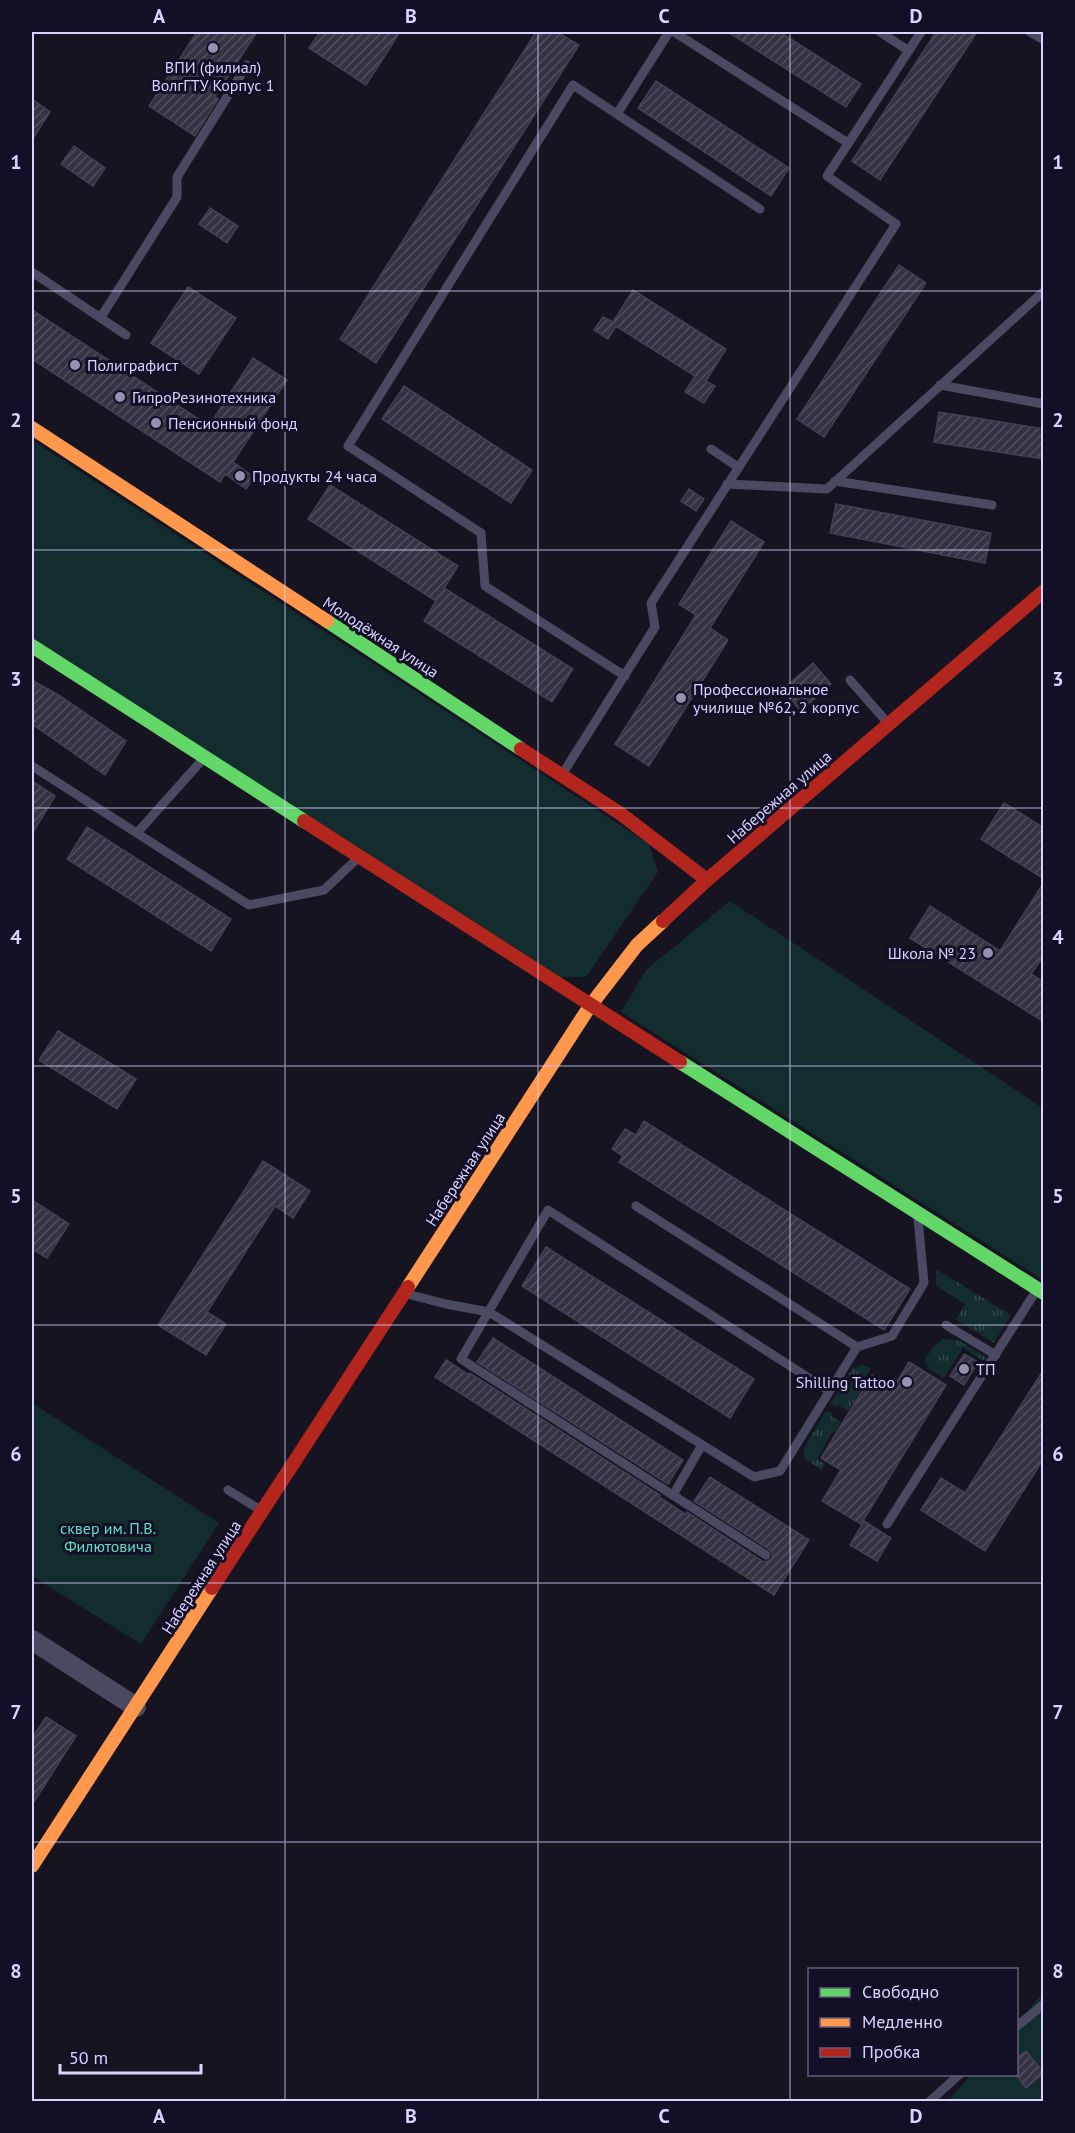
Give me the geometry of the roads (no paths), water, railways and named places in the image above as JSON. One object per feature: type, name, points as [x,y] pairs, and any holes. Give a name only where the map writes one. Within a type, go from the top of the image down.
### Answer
[{"type":"street","name":"Молодёжная улица","points":[[32,428],[621,814],[707,880]]},
{"type":"street","name":"Набережная улица","points":[[32,1866],[590,1005],[637,945],[707,880],[1044,591]]},
{"type":"street","points":[[32,646],[590,1005],[1041,1291]]},
{"type":"street","points":[[32,1640],[136,1707]]},
{"type":"lane","points":[[617,114],[669,32]]},
{"type":"lane","points":[[674,32],[848,143]]},
{"type":"lane","points":[[880,32],[909,51]]},
{"type":"lane","points":[[562,776],[655,627],[651,603],[896,224],[827,176],[921,32]]},
{"type":"lane","points":[[1030,32],[1044,40]]},
{"type":"lane","points":[[101,318],[177,197],[177,177],[247,65]]},
{"type":"lane","points":[[625,676],[485,586],[481,533],[348,446],[573,85],[760,209]]},
{"type":"lane","points":[[32,272],[126,335]]},
{"type":"lane","points":[[727,484],[827,489],[1044,291]]},
{"type":"lane","points":[[940,385],[1044,404]]},
{"type":"lane","points":[[711,449],[738,467]]},
{"type":"lane","points":[[835,481],[992,505]]},
{"type":"lane","points":[[850,680],[889,724]]},
{"type":"lane","points":[[137,833],[205,757]]},
{"type":"lane","points":[[32,766],[249,905],[324,890],[359,857]]},
{"type":"lane","points":[[636,1206],[857,1347]]},
{"type":"lane","points":[[766,1555],[461,1359],[548,1210],[829,1391]]},
{"type":"lane","points":[[404,1293],[436,1302],[489,1312],[754,1477],[780,1471],[857,1347],[892,1336],[924,1283],[917,1214]]},
{"type":"lane","points":[[888,1524],[996,1355],[1041,1291]]},
{"type":"lane","points":[[946,1325],[996,1355]]},
{"type":"lane","points":[[673,1495],[702,1445]]},
{"type":"lane","points":[[228,1490],[263,1511]]},
{"type":"lane","points":[[1018,2026],[1044,2004]]},
{"type":"lane","points":[[929,2102],[958,2076]]},
{"type":"place","name":"ВПИ (филиал) ВолгГТУ Корпус 1","points":[[213,48]]},
{"type":"place","name":"Полиграфист","points":[[75,365]]},
{"type":"place","name":"ГипроРезинотехника","points":[[120,397]]},
{"type":"place","name":"Пенсионный фонд","points":[[156,423]]},
{"type":"place","name":"Продукты 24 часа","points":[[240,476]]},
{"type":"place","name":"Профессиональное училище №62, 2 корпус","points":[[681,698]]},
{"type":"place","name":"Школа № 23","points":[[988,953]]},
{"type":"place","name":"ТП","points":[[964,1369]]},
{"type":"place","name":"Shilling Tattoo","points":[[907,1382]]},
{"type":"park label","name":"сквер им. П.В. Филютовича","points":[[108,1537]]}]
